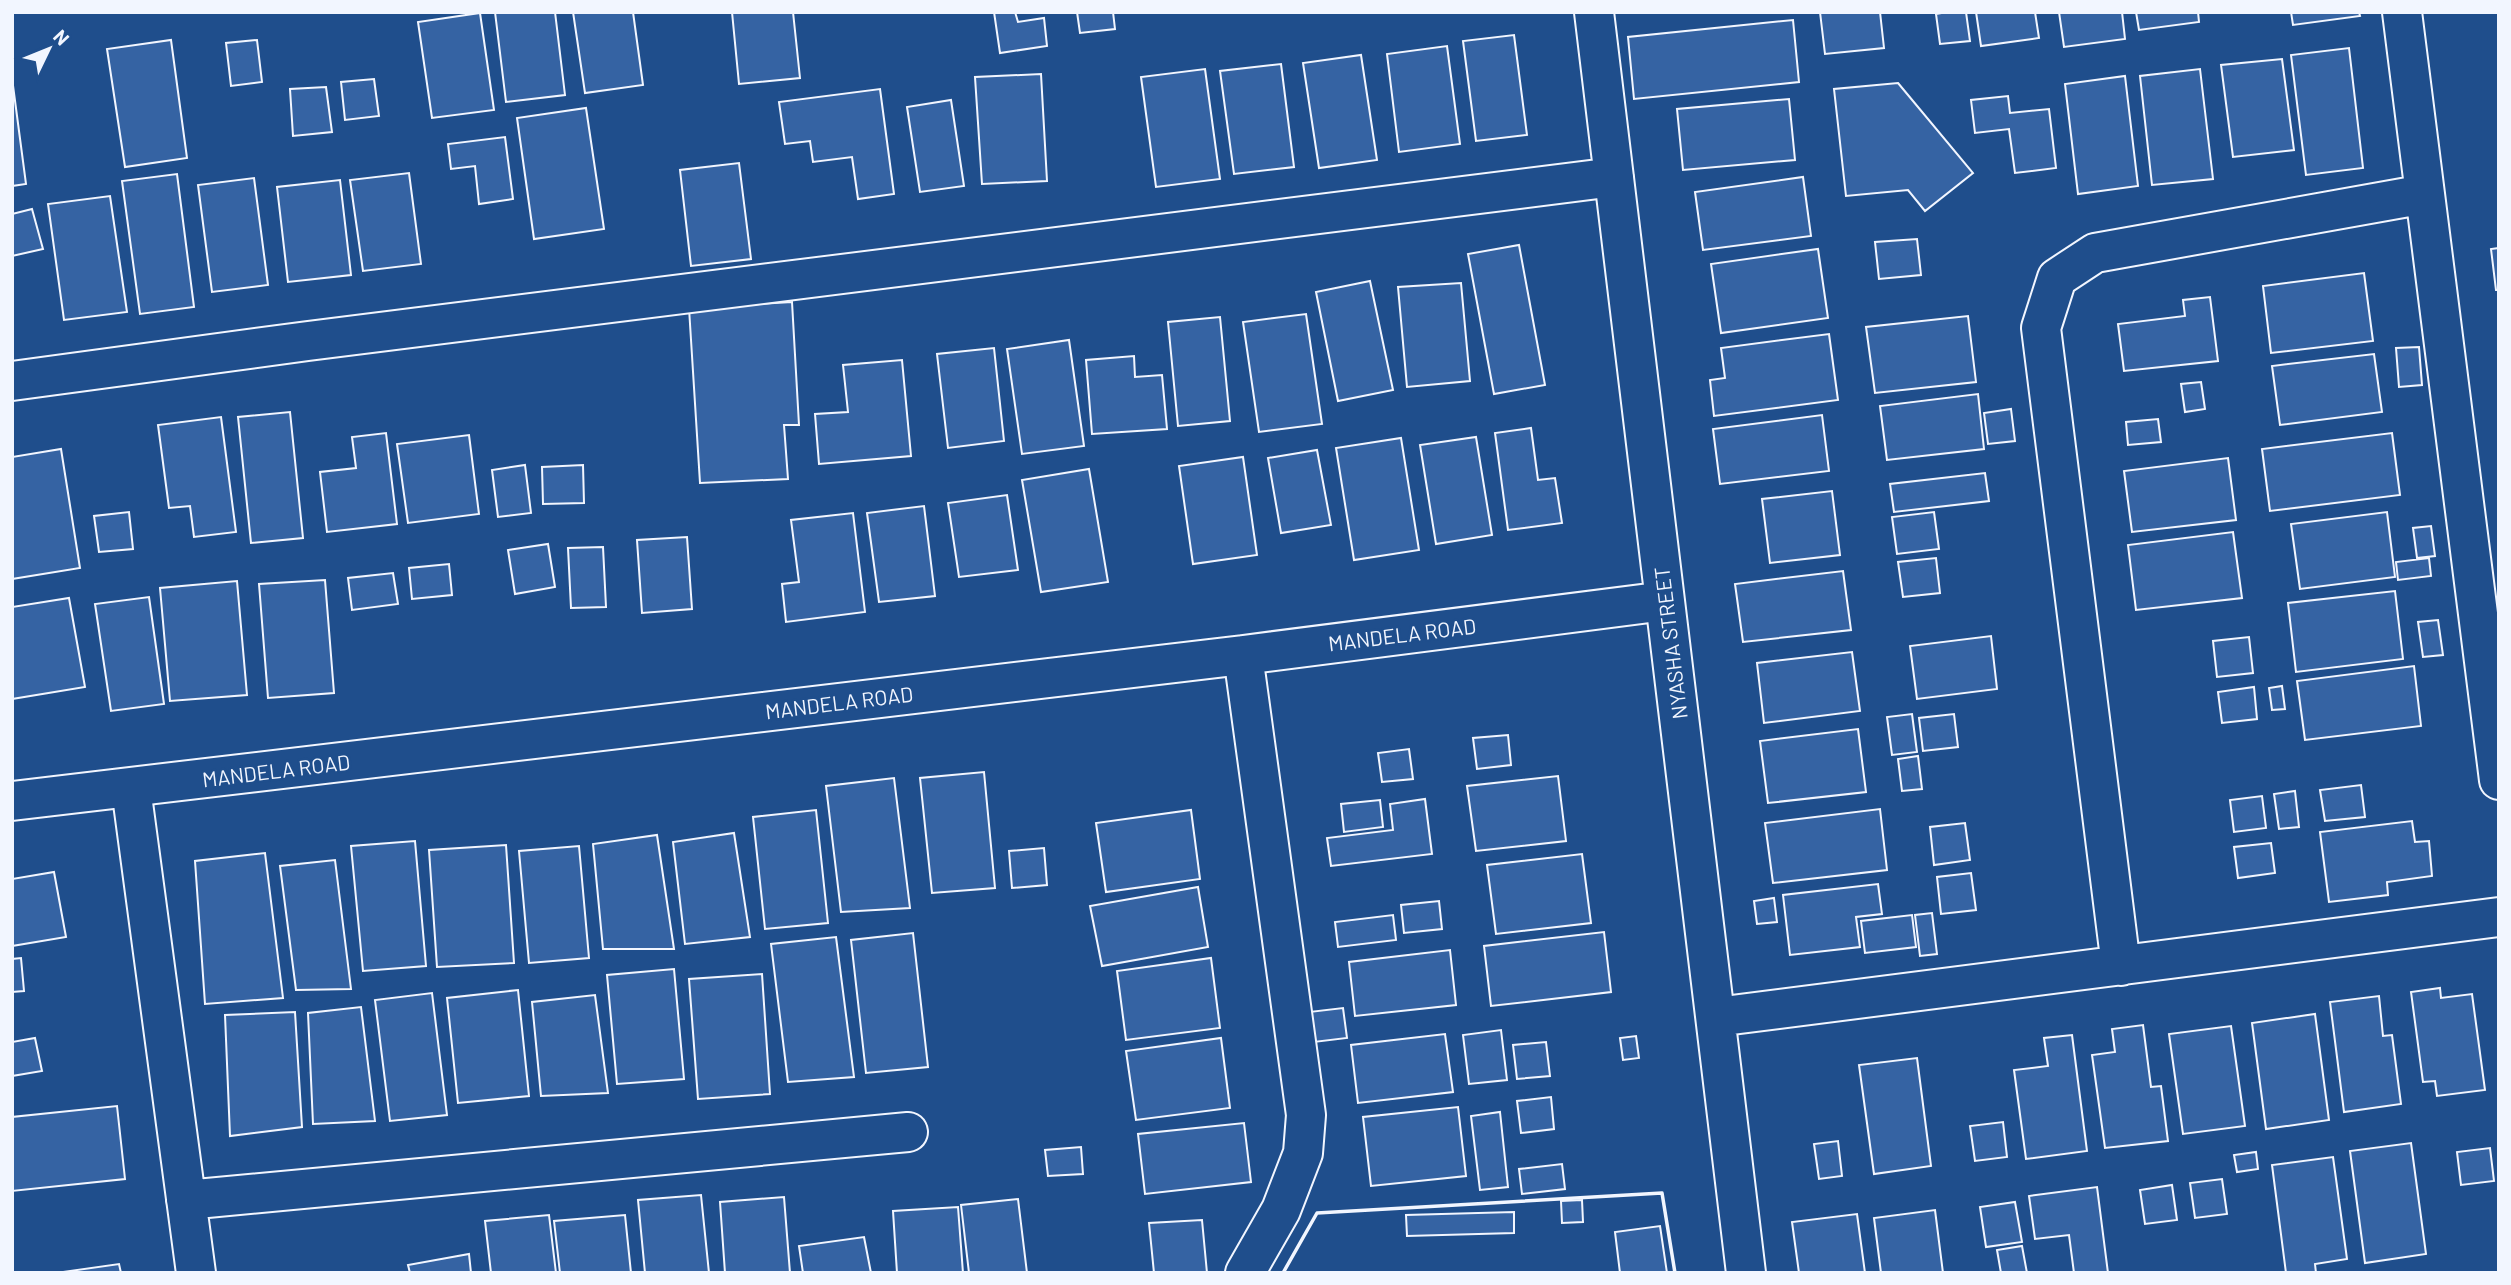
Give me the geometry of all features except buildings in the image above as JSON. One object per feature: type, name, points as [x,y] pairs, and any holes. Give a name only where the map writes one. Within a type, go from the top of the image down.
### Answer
[{"type":"street","name":"NYASHA STREET","points":[[1594,12],[1746,1273]]},
{"type":"street","points":[[2402,12],[2499,780]]},
{"type":"street","points":[[12,381],[308,341],[1614,177]]},
{"type":"street","points":[[2121,966],[2041,328],[2057,278],[2095,253],[2425,194]]},
{"type":"street","name":"MANDELA ROAD","points":[[12,801],[1243,655],[1665,601]]},
{"type":"street","points":[[1243,655],[1306,1115],[1303,1153],[1290,1187],[1281,1210],[1245,1273]]},
{"type":"street","points":[[131,788],[196,1273]]},
{"type":"street","points":[[1716,1017],[2499,918]]},
{"type":"street","points":[[186,1200],[908,1132]]},
{"type":"wall","points":[[1283,1273],[1317,1213],[1662,1193],[1675,1273]]}]
